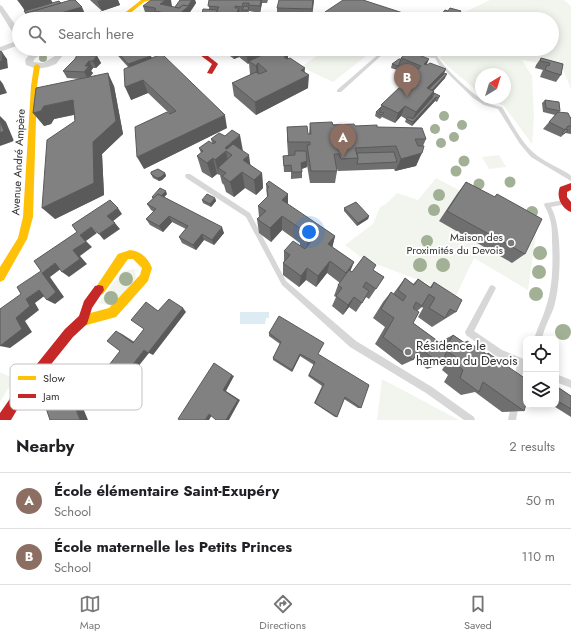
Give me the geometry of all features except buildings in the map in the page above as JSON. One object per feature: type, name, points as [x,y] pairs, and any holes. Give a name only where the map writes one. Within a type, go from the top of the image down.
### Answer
[{"type":"street","points":[[129,12],[145,0]]},
{"type":"street","points":[[0,7],[12,25]]},
{"type":"street","points":[[0,50],[12,45]]},
{"type":"street","points":[[30,56],[29,63],[37,66],[52,63],[58,56]]},
{"type":"street","points":[[204,56],[215,64],[210,73]]},
{"type":"street","name":"Avenue André Ampère","points":[[0,277],[22,239],[28,217],[34,86],[37,66]]},
{"type":"street","points":[[569,206],[561,191],[564,188],[571,186]]},
{"type":"street","points":[[44,364],[69,334],[83,320],[88,305],[122,258],[127,254],[133,253],[143,259],[147,268],[144,278],[112,313],[83,320]]},
{"type":"street","points":[[3,420],[10,409]]},
{"type":"lane","points":[[339,91],[380,56]]},
{"type":"lane","points":[[427,56],[436,57],[440,64],[475,97],[486,104],[500,108],[531,154],[539,160],[562,171],[571,179]]},
{"type":"lane","points":[[188,176],[248,215],[284,283],[353,344],[429,390],[472,420]]},
{"type":"lane","points":[[539,336],[550,306],[555,284],[554,223],[552,214],[547,205],[569,206]]},
{"type":"lane","points":[[492,288],[470,332],[499,353],[523,363],[512,420]]},
{"type":"lane","points":[[559,379],[571,384]]},
{"type":"shaded area","points":[[490,0],[564,0],[571,6],[571,89],[562,67],[522,60],[532,76],[534,117],[532,144],[504,106],[500,104],[511,104],[511,68],[475,68],[475,89],[440,58],[442,56],[559,56],[559,12],[465,12]]},
{"type":"shaded area","points":[[317,56],[366,56],[333,82],[301,67]]},
{"type":"shaded area","points":[[499,155],[506,167],[489,169],[482,157]]},
{"type":"shaded area","points":[[436,178],[513,218],[537,227],[528,290],[474,258],[454,300],[427,283],[365,260],[345,245],[373,224],[380,207],[386,204],[397,193],[418,200]]},
{"type":"shaded area","points":[[135,269],[136,278],[113,306],[98,303],[123,271]]},
{"type":"shaded area","points":[[240,312],[269,312],[269,318],[266,318],[265,324],[240,324]]},
{"type":"shaded area","points":[[0,372],[10,377],[10,386],[0,402]]},
{"type":"shaded area","points":[[382,379],[459,420],[377,420]]},
{"type":"traffic: slow","points":[[129,12],[143,1],[150,0]]},
{"type":"traffic: slow","points":[[0,277],[22,239],[28,217],[34,86],[37,66]]},
{"type":"traffic: slow","points":[[83,320],[112,313],[144,278],[147,268],[137,256],[130,254],[126,255],[122,257],[99,290]]},
{"type":"traffic: jam","points":[[204,56],[215,64],[210,73]]},
{"type":"traffic: jam","points":[[571,186],[563,189],[562,192],[564,200],[571,208]]},
{"type":"traffic: jam","points":[[44,364],[69,333],[83,320],[88,305],[99,290]]},
{"type":"traffic: jam","points":[[3,420],[10,409]]},
{"type":"place","name":"École maternelle les Petits Princes","points":[[407,97]]},
{"type":"place","name":"École élémentaire Saint-Exupéry","points":[[343,157]]},
{"type":"place","name":"Maison des Proximités du Devois","points":[[511,243]]},
{"type":"place","name":"Résidence le hameau du Devois","points":[[408,352]]}]
